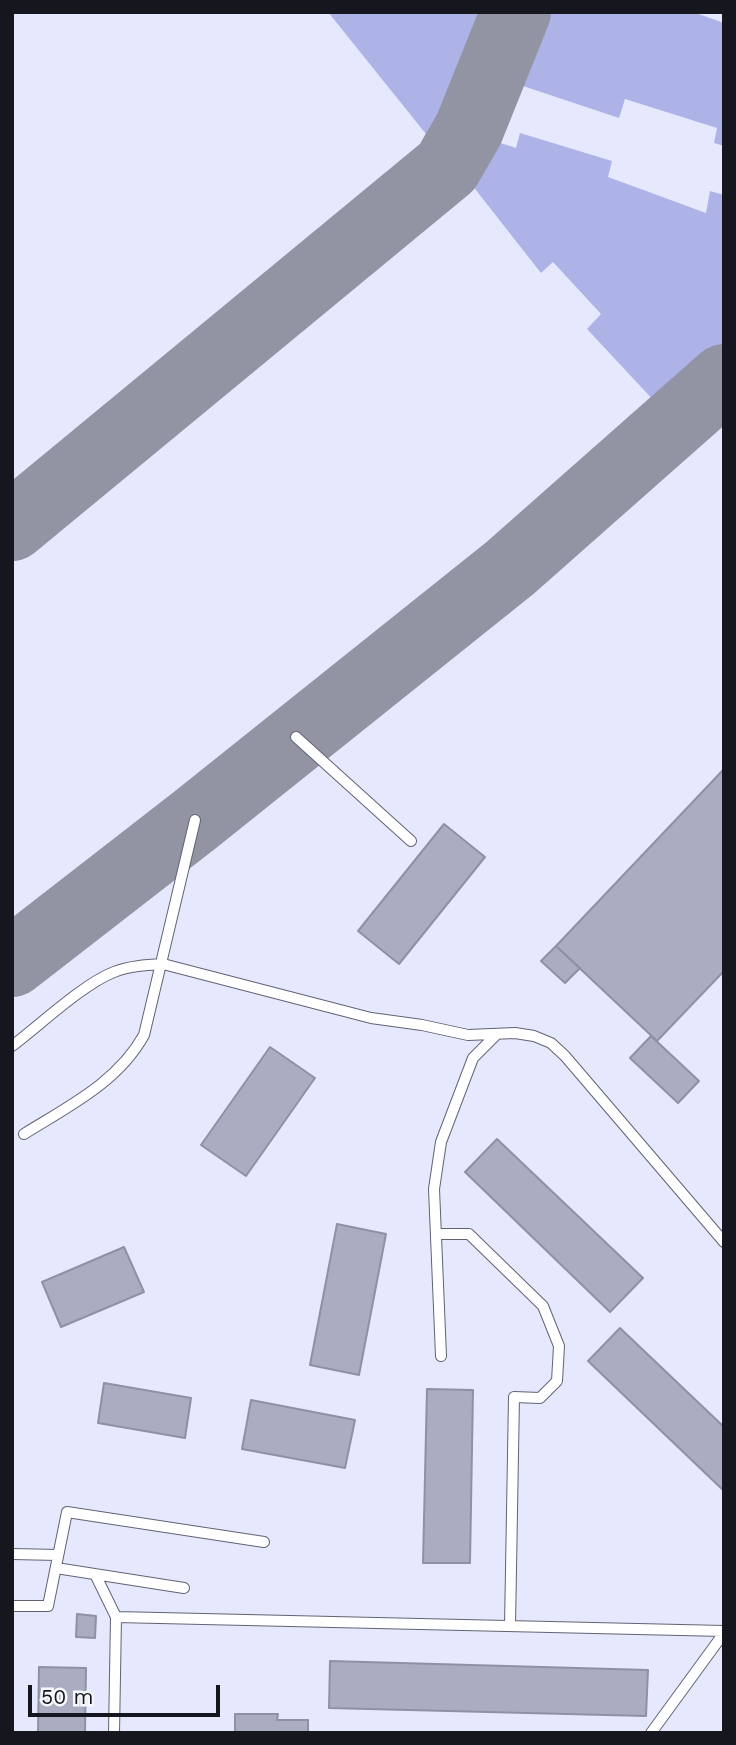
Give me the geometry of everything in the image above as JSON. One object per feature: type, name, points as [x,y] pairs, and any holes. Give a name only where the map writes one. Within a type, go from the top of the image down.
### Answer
[{"type":"lane","points":[[296,737],[411,841]]},
{"type":"lane","points":[[24,1134],[105,1083],[136,1050],[144,1035],[163,964],[195,820]]},
{"type":"lane","points":[[12,1046],[93,983],[114,972],[163,964],[371,1018],[468,1035],[515,1033],[534,1036],[551,1043],[565,1056],[724,1242]]},
{"type":"lane","points":[[441,1356],[434,1189],[441,1142],[473,1058],[496,1035]]},
{"type":"lane","points":[[436,1234],[469,1234],[543,1306],[559,1346],[557,1381],[540,1398],[514,1397],[510,1626]]},
{"type":"lane","points":[[12,1606],[48,1606],[67,1512],[264,1542]]},
{"type":"lane","points":[[12,1554],[58,1555]]},
{"type":"lane","points":[[56,1568],[184,1588]]},
{"type":"lane","points":[[95,1574],[116,1617],[114,1733]]},
{"type":"lane","points":[[116,1617],[724,1632]]},
{"type":"lane","points":[[651,1733],[724,1632]]},
{"type":"shaded area","points":[[328,12],[494,12],[438,149]]},
{"type":"shaded area","points":[[544,12],[693,12],[724,23],[724,146],[714,143],[717,128],[625,99],[619,118],[514,83]]},
{"type":"shaded area","points":[[520,133],[612,161],[608,177],[706,213],[710,191],[724,195],[724,346],[657,404],[587,329],[601,314],[553,262],[541,273],[468,180],[477,167],[488,139],[516,148]]},
{"type":"building","points":[[724,769],[724,971],[657,1041],[556,946]]},
{"type":"building","points":[[444,824],[485,857],[399,964],[358,931]]},
{"type":"building","points":[[556,946],[580,968],[565,983],[541,961]]},
{"type":"building","points":[[651,1036],[699,1081],[678,1103],[630,1058]]},
{"type":"building","points":[[270,1047],[315,1078],[246,1176],[201,1145]]},
{"type":"building","points":[[497,1139],[643,1278],[610,1312],[465,1172]]},
{"type":"building","points":[[337,1224],[386,1234],[359,1375],[310,1365]]},
{"type":"building","points":[[124,1247],[144,1292],[61,1327],[42,1282]]},
{"type":"building","points":[[620,1328],[724,1427],[724,1491],[588,1361]]},
{"type":"building","points":[[104,1383],[191,1398],[185,1438],[98,1423]]},
{"type":"building","points":[[427,1389],[473,1390],[470,1563],[423,1563]]},
{"type":"building","points":[[251,1400],[355,1420],[345,1468],[242,1449]]},
{"type":"building","points":[[77,1614],[96,1616],[95,1638],[76,1637]]},
{"type":"building","points":[[330,1661],[648,1670],[646,1716],[329,1708]]},
{"type":"building","points":[[39,1667],[86,1668],[85,1733],[38,1733]]},
{"type":"building","points":[[235,1714],[278,1714],[277,1720],[308,1720],[308,1733],[235,1733]]},
{"type":"taxiway","points":[[12,526],[447,167],[469,129],[516,12]]},
{"type":"taxiway","points":[[12,962],[195,820],[510,568],[724,379]]}]
